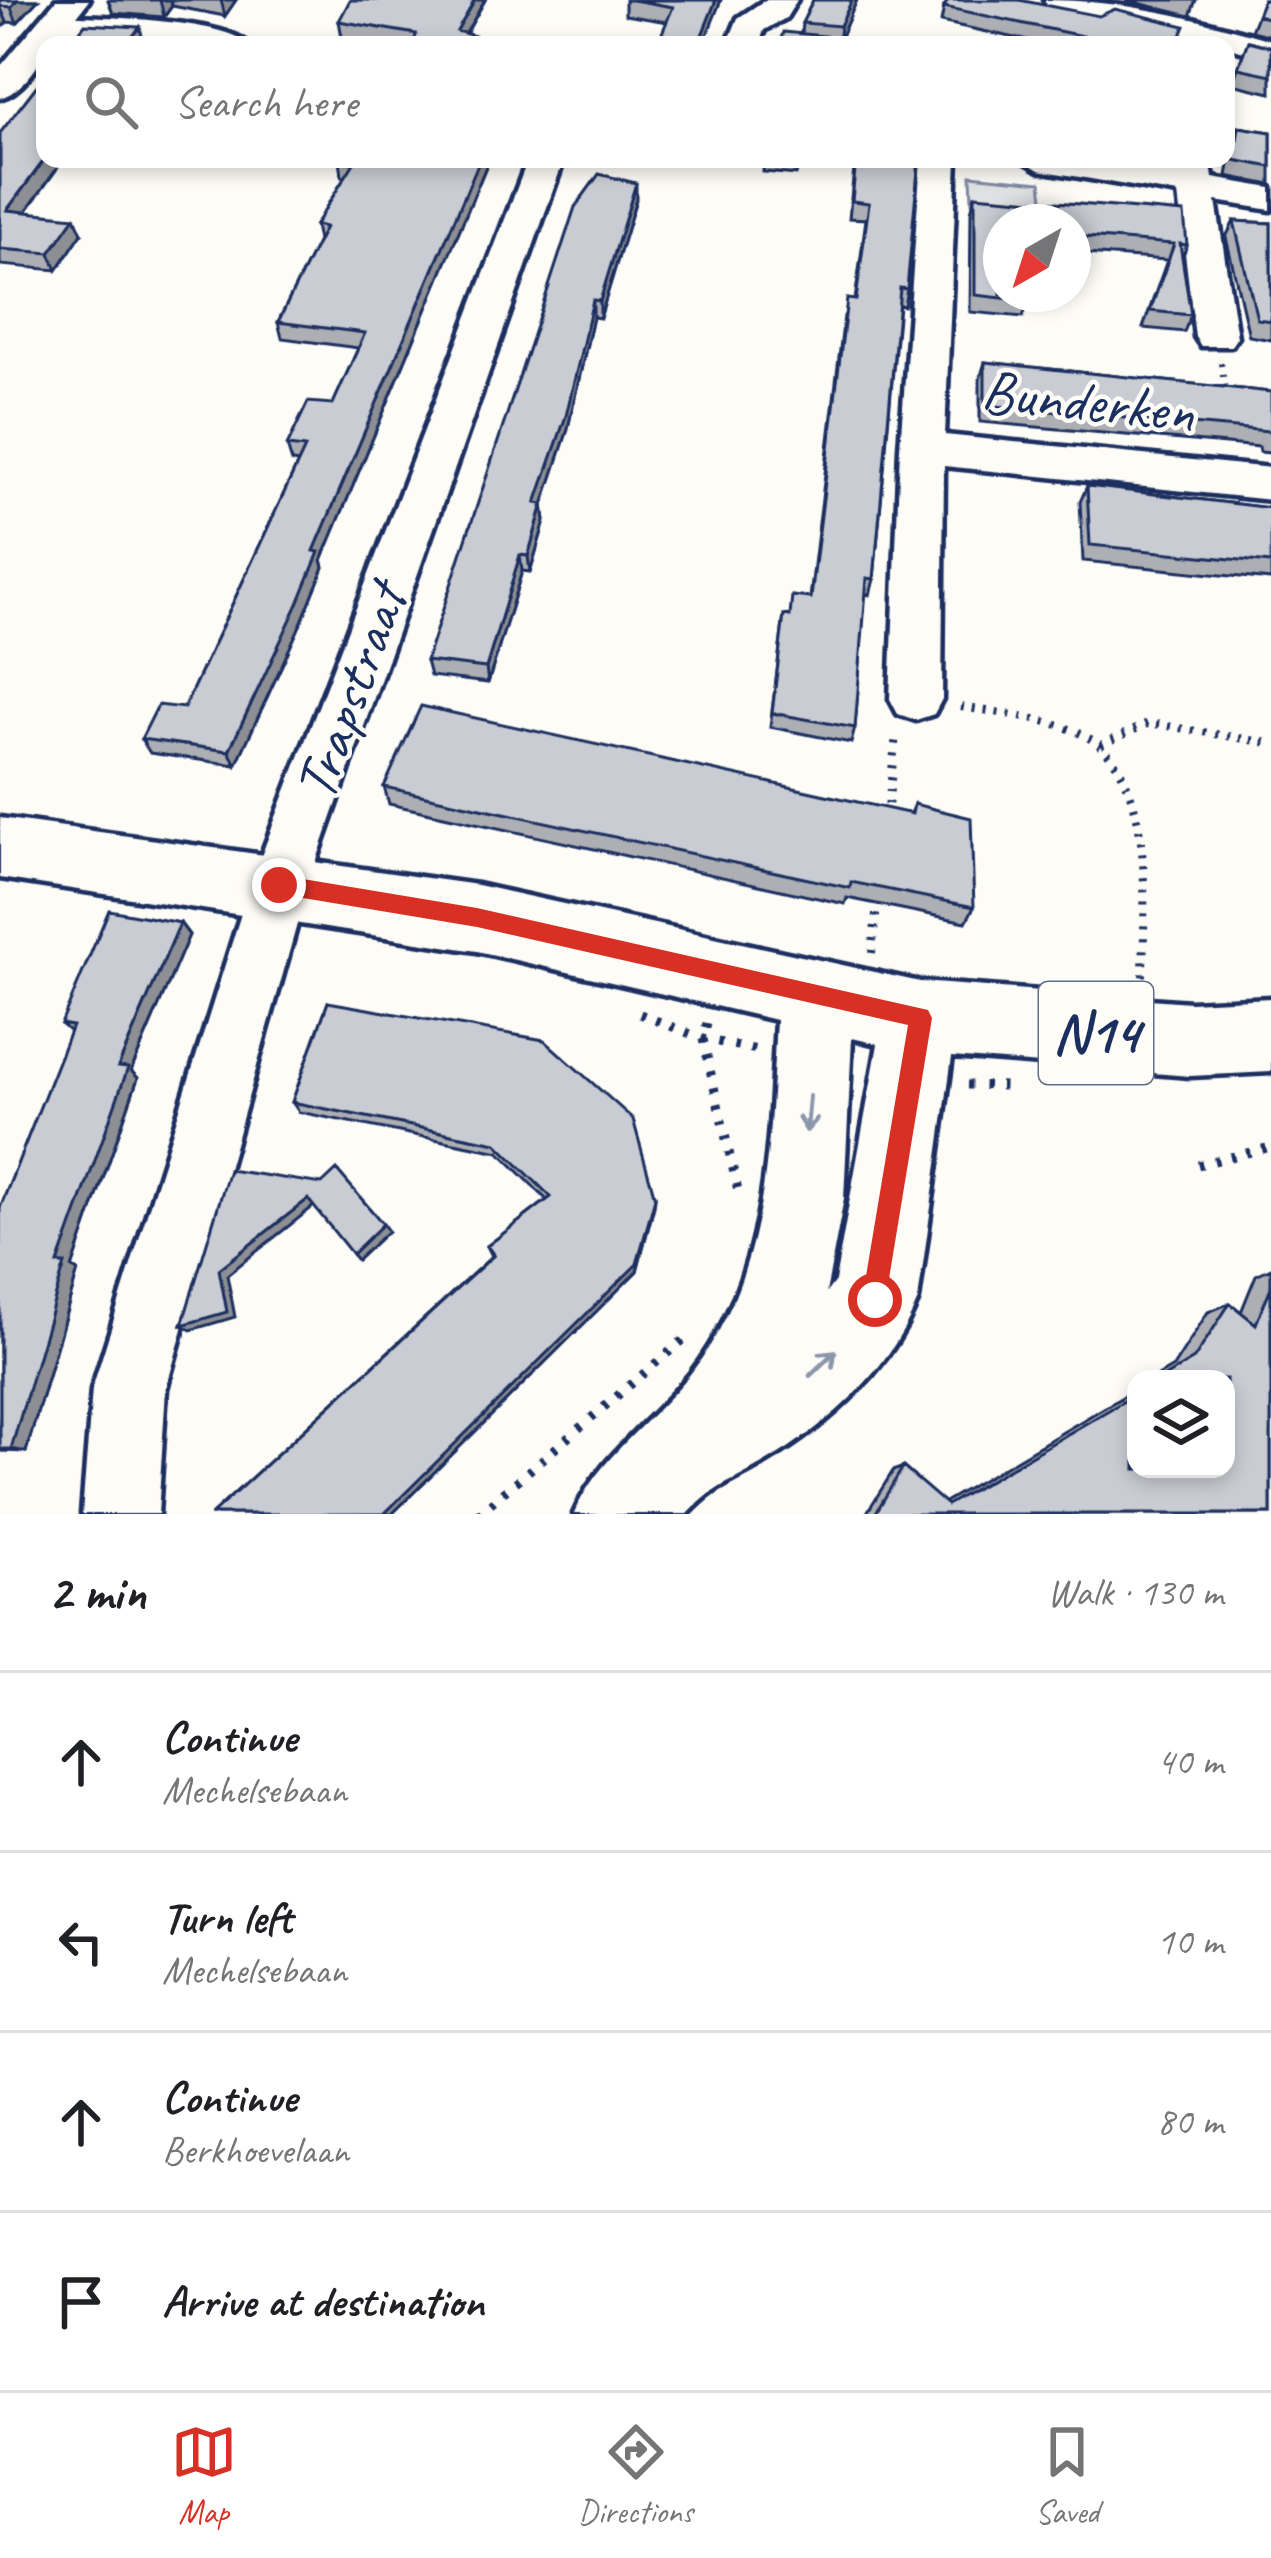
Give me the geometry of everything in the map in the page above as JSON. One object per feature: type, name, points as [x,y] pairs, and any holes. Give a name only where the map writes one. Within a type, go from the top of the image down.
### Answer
[{"type":"main road","points":[[0,848],[477,917],[869,994],[875,1300],[824,1366],[640,1496]]},
{"type":"main road","name":"N14","points":[[869,994],[1190,1039],[1271,1035]]},
{"type":"street","points":[[745,36],[748,26],[775,11],[781,0]]},
{"type":"street","points":[[1045,2],[1185,25],[1204,36]]},
{"type":"street","points":[[43,36],[63,12],[183,36]]},
{"type":"street","points":[[1235,44],[1271,50]]},
{"type":"street","points":[[0,88],[36,45]]},
{"type":"street","name":"Trapstraat","points":[[121,1514],[129,1389],[279,885],[543,168]]},
{"type":"street","name":"Bunderken","points":[[916,699],[922,448],[938,168]]},
{"type":"street","points":[[1154,168],[1192,171],[1271,199]]},
{"type":"street","points":[[1192,171],[1216,337]]},
{"type":"street","name":"Bunderken","points":[[922,448],[1256,482]]},
{"type":"path","points":[[1216,337],[1256,482]]},
{"type":"path","points":[[885,836],[897,727],[916,699],[1046,723],[1101,745],[1132,787],[1137,813],[1144,995]]},
{"type":"path","points":[[1101,745],[1149,723],[1269,742]]},
{"type":"path","points":[[869,994],[880,879]]},
{"type":"path","points":[[703,1039],[741,1202]]},
{"type":"path","points":[[1198,1166],[1271,1147]]},
{"type":"path","points":[[478,1514],[700,1326]]},
{"type":"shaded area","points":[[971,175],[1041,182],[1044,204],[972,202]]},
{"type":"building","points":[[0,0],[17,0],[11,7],[0,6]]},
{"type":"building","points":[[350,0],[475,0],[457,31],[474,36],[416,36],[339,21]]},
{"type":"building","points":[[633,0],[716,0],[702,36],[661,36],[673,7]]},
{"type":"building","points":[[813,0],[852,0],[840,26],[802,23]]},
{"type":"building","points":[[948,0],[1019,0],[1099,16],[1115,9],[1185,26],[1181,36],[1082,36],[944,7]]},
{"type":"building","points":[[1263,0],[1271,0],[1271,19],[1257,15]]},
{"type":"building","points":[[85,24],[140,27],[133,36],[76,36]]},
{"type":"building","points":[[1248,41],[1271,47],[1271,75],[1238,68]]},
{"type":"building","points":[[36,87],[38,168],[7,210],[75,217],[50,253],[0,249],[0,133]]},
{"type":"building","points":[[1239,127],[1271,132],[1271,167],[1235,160]]},
{"type":"building","points":[[351,168],[476,168],[314,551],[319,552],[297,606],[229,751],[141,739],[158,705],[184,708],[305,448],[287,446],[308,402],[333,404],[365,333],[278,322],[325,227],[315,225]]},
{"type":"building","points":[[855,168],[918,168],[907,289],[900,288],[874,579],[867,578],[855,728],[772,713],[784,615],[790,616],[792,596],[811,598],[847,299],[856,300],[869,203],[852,201]]},
{"type":"building","points":[[599,174],[636,183],[600,301],[593,300],[566,416],[536,503],[543,504],[528,556],[520,555],[486,668],[426,661],[575,207]]},
{"type":"building","points":[[975,195],[1080,204],[983,204],[983,296],[975,295]]},
{"type":"building","points":[[1091,205],[1184,213],[1187,245],[1180,244],[1191,315],[1150,311],[1174,244],[1091,237]]},
{"type":"building","points":[[1234,221],[1271,223],[1271,321],[1257,319]]},
{"type":"building","points":[[985,362],[1271,392],[1271,436],[1268,431],[985,405]]},
{"type":"building","points":[[1087,486],[1271,508],[1271,563],[1090,545]]},
{"type":"building","points":[[421,706],[912,814],[914,804],[971,818],[974,907],[851,882],[850,888],[384,787]]},
{"type":"building","points":[[109,910],[180,923],[118,1067],[128,1068],[58,1264],[65,1264],[11,1449],[0,1449],[0,1208],[72,1026],[61,1024]]},
{"type":"building","points":[[328,1002],[544,1040],[633,1119],[655,1198],[637,1264],[384,1514],[212,1514],[494,1255],[487,1246],[551,1197],[496,1143],[292,1102]]},
{"type":"building","points":[[229,1170],[322,1184],[337,1170],[383,1224],[352,1254],[308,1199],[219,1269],[227,1312],[182,1325]]},
{"type":"building","points":[[1271,1287],[1271,1514],[875,1514],[903,1467],[947,1505],[1127,1399],[1127,1478],[1235,1478],[1235,1370],[1176,1370],[1194,1359],[1230,1303],[1256,1324]]},
{"type":"route","points":[[279,885],[477,917],[920,1018],[875,1300]]}]
